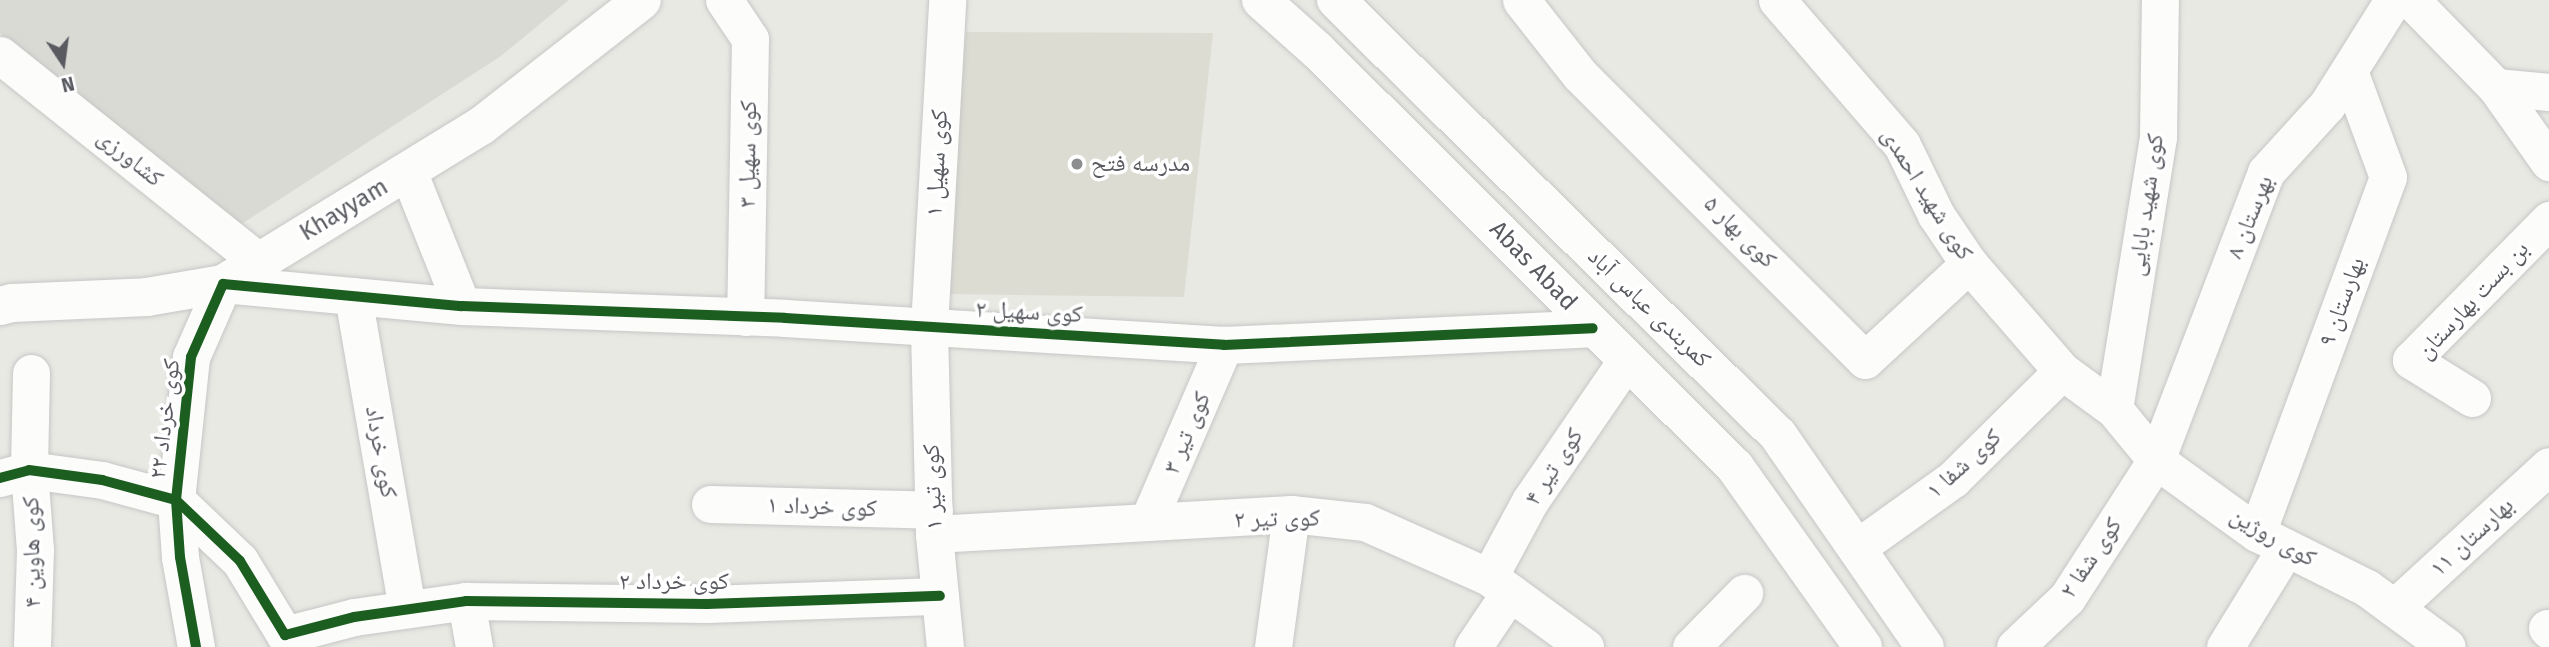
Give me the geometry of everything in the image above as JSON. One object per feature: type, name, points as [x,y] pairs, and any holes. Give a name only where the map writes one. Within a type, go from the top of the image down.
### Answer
[{"type":"main road","name":"Khayyam","points":[[0,306],[12,303],[147,297],[223,284],[481,126],[642,0]]},
{"type":"main road","name":"Abas Abad","points":[[1261,0],[1318,51],[1735,467],[1863,647]]},
{"type":"main road","name":"کمربندی عباس آباد","points":[[1336,0],[1778,435],[1925,647]]},
{"type":"street","name":"کوی سهیل ۳","points":[[724,0],[750,39],[745,317]]},
{"type":"street","name":"کوی سهیل ۱","points":[[929,327],[947,0]]},
{"type":"street","name":"کوی بهار ۵","points":[[1521,0],[1580,75],[1865,360],[1969,264]]},
{"type":"street","name":"کوی شهید بابایی","points":[[2114,409],[2158,137],[2160,0]]},
{"type":"street","name":"بهرستان ۸","points":[[2156,460],[2266,172],[2327,105],[2393,0]]},
{"type":"street","points":[[2411,0],[2496,87],[2549,162]]},
{"type":"street","name":"کوی شهید احمدی","points":[[1779,1],[1902,145],[1936,215],[1969,264],[2062,371],[2114,409]]},
{"type":"street","name":"کشاورزی","points":[[0,55],[259,262]]},
{"type":"street","name":"بهارستان ۹","points":[[2225,647],[2272,540],[2388,177],[2349,71]]},
{"type":"street","points":[[2496,87],[2549,92]]},
{"type":"street","points":[[408,171],[461,306]]},
{"type":"street","name":"بن بست بهارستان","points":[[2472,397],[2411,359],[2549,220]]},
{"type":"street","name":"کوی سهیل ۲","points":[[223,284],[461,306],[745,317],[1224,345],[1593,328]]},
{"type":"street","name":"کوی خرداد ۲۲","points":[[196,647],[180,557],[176,500],[191,357],[223,284]]},
{"type":"street","name":"کوی خرداد","points":[[354,296],[407,608]]},
{"type":"street","name":"کوی تیر ۱","points":[[929,327],[934,522],[945,647]]},
{"type":"street","name":"کوی تیر ۳","points":[[1148,522],[1224,345]]},
{"type":"street","name":"کوی تیر ۴","points":[[1473,647],[1530,501],[1626,361]]},
{"type":"street","name":"کوی شفا ۱","points":[[1858,547],[1954,479],[2062,371]]},
{"type":"street","name":"کوی هاوین ۴","points":[[31,373],[15,474],[34,550],[32,647]]},
{"type":"street","name":"کوی روژین","points":[[2114,409],[2156,460],[2272,540],[2367,589],[2446,647]]},
{"type":"street","name":"کوی شفا ۲","points":[[2015,647],[2067,598],[2156,460]]},
{"type":"street","name":"بهارستان ۱۱","points":[[2394,608],[2549,466]]},
{"type":"street","points":[[15,474],[102,480],[176,500]]},
{"type":"street","name":"کوی خرداد ۲","points":[[176,500],[240,561],[285,635],[315,637],[407,608],[466,601],[707,604],[940,596]]},
{"type":"street","name":"کوی خرداد ۱","points":[[710,504],[934,522]]},
{"type":"street","points":[[1273,647],[1291,514]]},
{"type":"street","name":"کوی تیر ۲","points":[[934,522],[1209,521],[1291,514],[1365,522],[1499,584],[1585,647]]},
{"type":"street","points":[[1691,647],[1745,593]]},
{"type":"street","points":[[466,601],[474,647]]},
{"type":"shaded area","points":[[0,0],[569,0],[501,56],[240,225],[0,33]]},
{"type":"shaded area","name":"مدرسه فتح","points":[[966,32],[1213,33],[1184,297],[946,294]]},
{"type":"cycle path","points":[[196,647],[180,557],[176,500],[191,357],[223,284],[462,306],[785,318],[1224,345],[1593,328]]},
{"type":"cycle path","points":[[0,478],[29,470],[102,480],[176,500],[240,561],[285,635],[354,617],[466,601],[707,604],[940,596]]},
{"type":"place","name":"مدرسه فتح","points":[[1077,164]]}]
